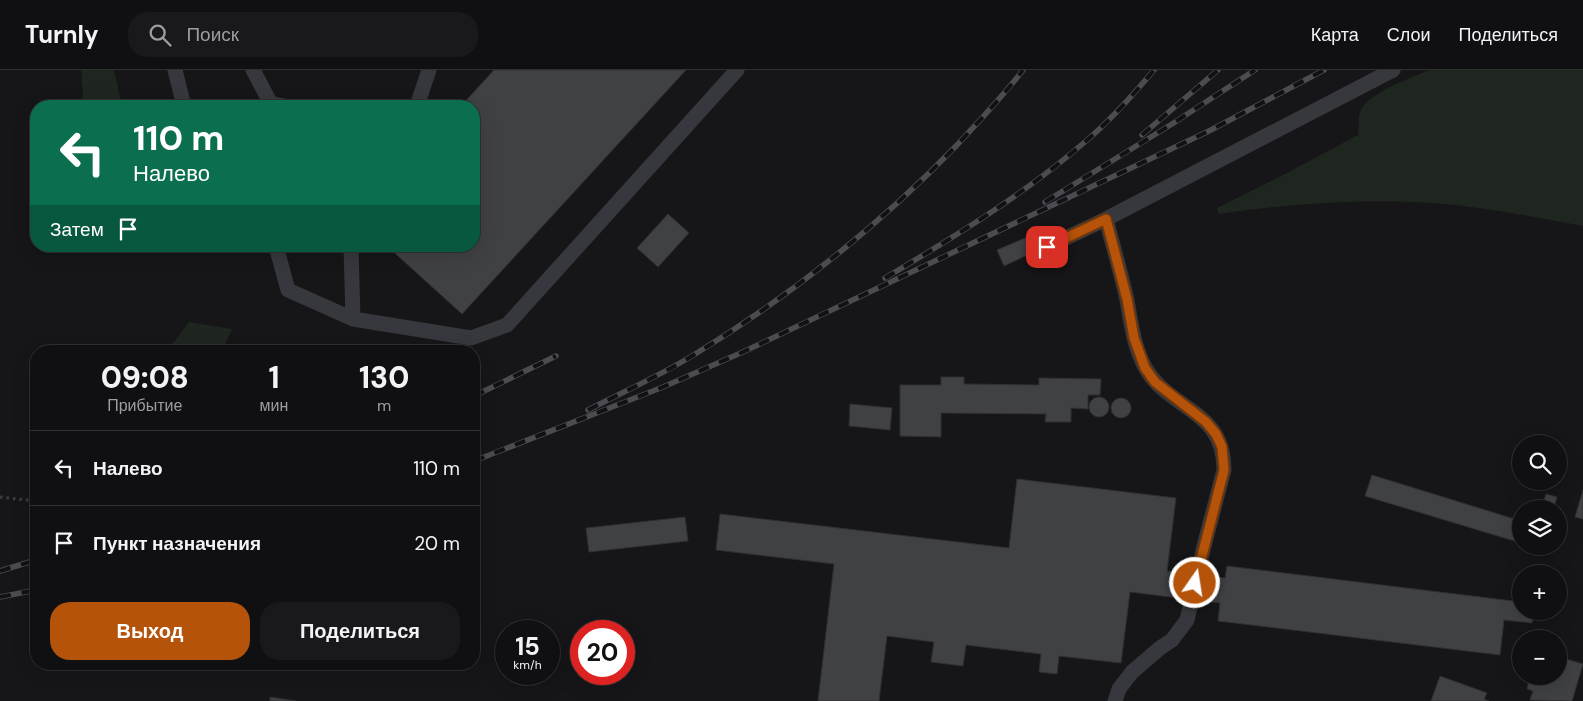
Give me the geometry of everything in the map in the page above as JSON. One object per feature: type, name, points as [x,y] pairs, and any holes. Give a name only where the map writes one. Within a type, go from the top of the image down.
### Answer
[{"type":"lane","points":[[175,70],[182,100]]},
{"type":"lane","points":[[253,70],[271,100]]},
{"type":"lane","points":[[419,100],[429,70]]},
{"type":"lane","points":[[278,252],[288,290],[353,319],[471,338],[507,325],[737,70]]},
{"type":"lane","points":[[1047,247],[1106,219],[1393,70]]},
{"type":"lane","points":[[1106,219],[1127,299],[1134,338],[1145,368],[1155,382],[1206,422],[1216,434],[1222,447],[1224,460],[1224,470],[1187,620],[1172,640],[1132,672],[1119,689],[1115,701]]},
{"type":"lane","points":[[351,252],[353,319]]},
{"type":"path","points":[[0,498],[30,501]]},
{"type":"shaded area","points":[[81,70],[114,70],[121,100],[82,100]]},
{"type":"shaded area","points":[[1429,70],[1583,70],[1583,226],[1471,207],[1396,201],[1307,204],[1219,214],[1217,208],[1358,135],[1360,112],[1364,105],[1380,92]]},
{"type":"shaded area","points":[[189,322],[232,329],[225,345],[172,345]]},
{"type":"building","points":[[494,70],[686,70],[462,314],[394,252],[480,252],[480,100],[466,100]]},
{"type":"building","points":[[668,214],[689,233],[658,267],[637,248]]},
{"type":"building","points":[[1032,235],[1038,250],[1004,266],[997,250]]},
{"type":"building","points":[[941,377],[964,377],[964,384],[1039,385],[1039,378],[1101,379],[1100,395],[1088,395],[1088,409],[1071,408],[1071,422],[1045,422],[1046,414],[941,413],[941,437],[900,436],[900,385],[941,385]]},
{"type":"building","points":[[1095,397],[1103,397],[1109,403],[1109,411],[1103,417],[1095,417],[1089,411],[1089,403]]},
{"type":"building","points":[[1117,398],[1125,398],[1131,404],[1131,412],[1125,418],[1117,418],[1111,412],[1111,404]]},
{"type":"building","points":[[850,404],[892,408],[890,430],[849,426]]},
{"type":"building","points":[[1372,475],[1512,518],[1512,540],[1365,496]]},
{"type":"building","points":[[1017,479],[1176,498],[1167,571],[1225,578],[1227,566],[1512,601],[1512,620],[1532,620],[1532,623],[1504,620],[1500,655],[1218,621],[1220,603],[1130,592],[1121,663],[1059,656],[1057,674],[1039,672],[1041,654],[966,645],[963,666],[931,662],[934,642],[887,636],[879,701],[818,701],[834,564],[716,550],[720,514],[1009,548]]},
{"type":"building","points":[[1583,490],[1583,519],[1575,517]]},
{"type":"building","points":[[1546,494],[1557,497],[1556,500],[1544,500]]},
{"type":"building","points":[[685,517],[688,541],[589,552],[586,528]]},
{"type":"building","points":[[1567,659],[1583,664],[1572,701],[1530,700],[1533,691],[1527,689],[1528,685],[1567,685]]},
{"type":"building","points":[[1440,676],[1487,693],[1484,699],[1489,701],[1431,701]]},
{"type":"building","points":[[270,697],[296,701],[270,701]]},
{"type":"railway","points":[[588,410],[692,356],[763,310],[832,259],[865,232],[928,174],[983,117],[1023,70]]},
{"type":"railway","points":[[885,278],[989,214],[1039,179],[1104,125],[1154,70]]},
{"type":"railway","points":[[1142,135],[1218,70]]},
{"type":"railway","points":[[1045,202],[1172,124],[1255,70]]},
{"type":"railway","points":[[480,459],[663,387],[743,352],[1209,131],[1324,70]]},
{"type":"railway","points":[[480,393],[556,356]]},
{"type":"railway","points":[[0,571],[30,562]]},
{"type":"railway","points":[[0,597],[30,591]]},
{"type":"route","points":[[1047,247],[1106,219],[1127,299],[1134,338],[1145,368],[1155,382],[1206,422],[1216,434],[1222,447],[1224,470],[1195,583]]}]
